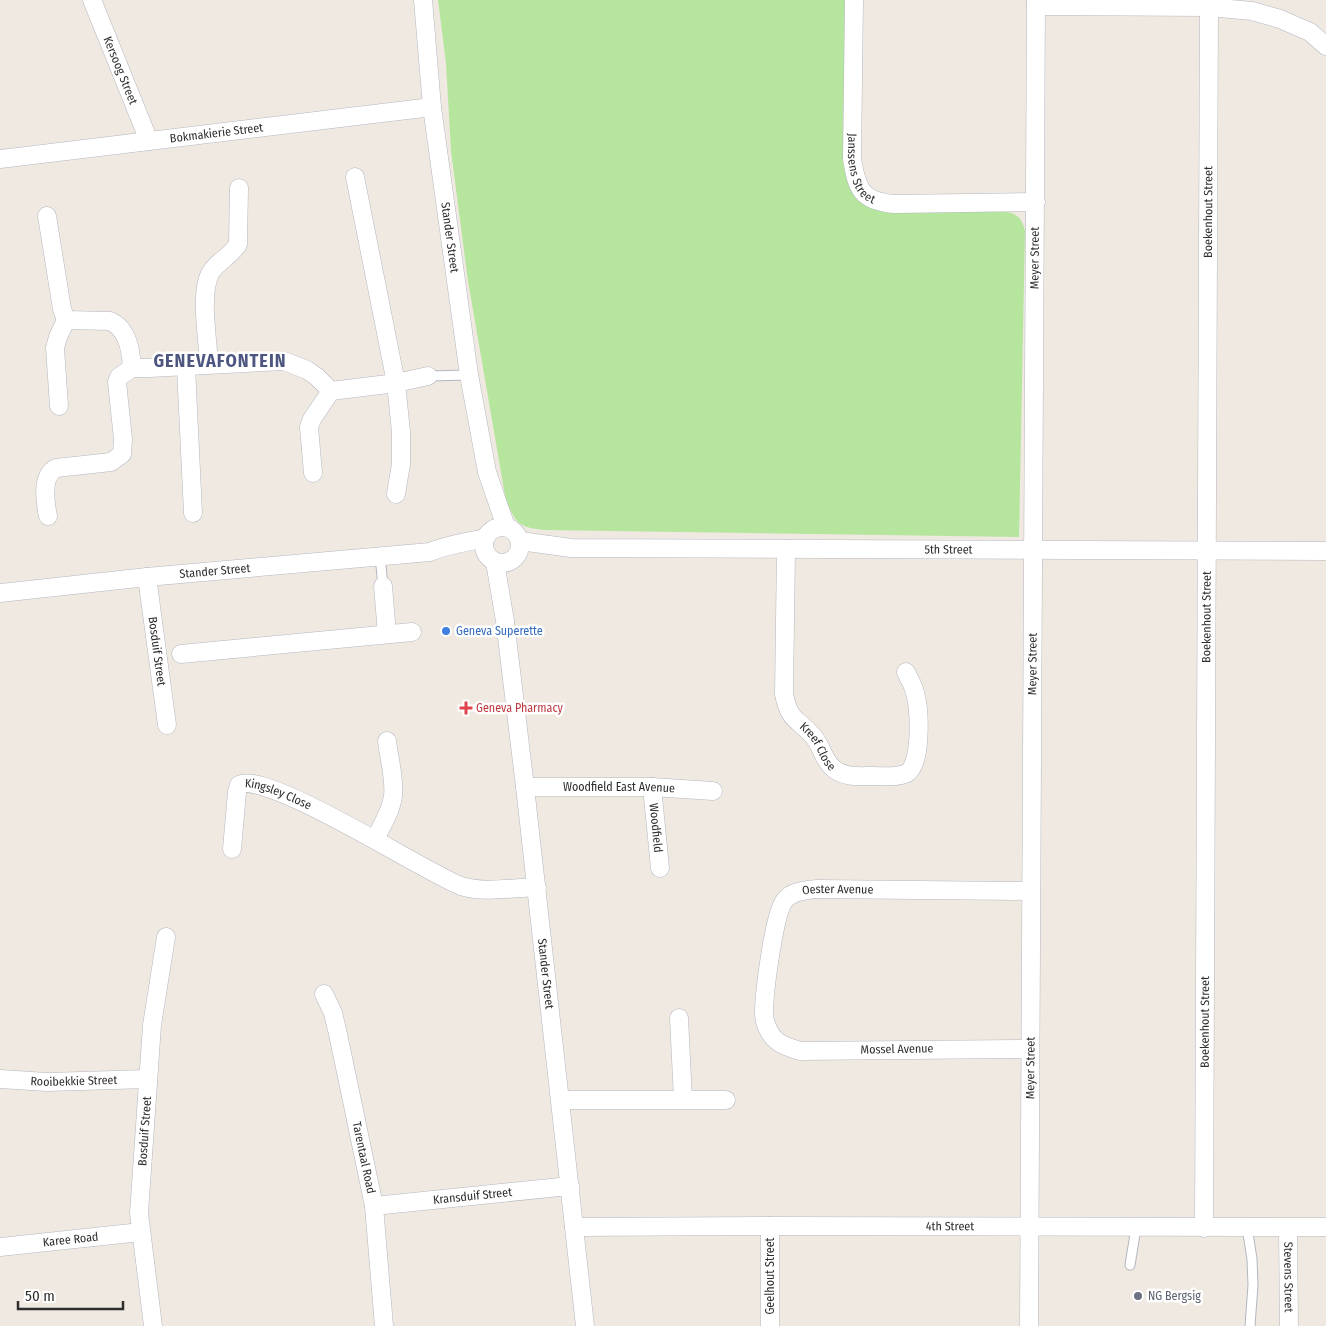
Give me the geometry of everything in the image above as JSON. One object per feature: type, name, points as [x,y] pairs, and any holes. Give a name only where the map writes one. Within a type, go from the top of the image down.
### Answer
[{"type":"street","name":"Kersoog Street","points":[[92,0],[149,141]]},
{"type":"street","name":"Stander Street","points":[[423,0],[432,107],[469,375],[487,472],[488,502],[501,546],[505,621],[537,887],[585,1326]]},
{"type":"street","name":"Janssens Street","points":[[854,0],[852,159],[855,177],[861,191],[878,203],[1036,202]]},
{"type":"street","name":"Meyer Street","points":[[1029,1326],[1036,3]]},
{"type":"street","points":[[1036,3],[1209,7],[1252,11],[1280,19],[1310,32],[1326,46]]},
{"type":"street","name":"Boekenhout Street","points":[[1204,1228],[1209,7]]},
{"type":"street","name":"Bokmakierie Street","points":[[0,159],[432,107]]},
{"type":"street","points":[[355,177],[396,383],[401,432],[401,464],[396,494]]},
{"type":"street","points":[[209,364],[205,305],[206,285],[214,268],[237,246],[239,188]]},
{"type":"street","points":[[47,216],[66,320],[55,348],[59,406]]},
{"type":"street","points":[[66,320],[110,321],[116,324],[127,339],[132,368]]},
{"type":"street","points":[[48,516],[46,501],[47,478],[50,472],[56,468],[111,462],[122,454],[123,439],[117,382],[119,377],[132,368],[289,362],[307,370],[331,391]]},
{"type":"street","points":[[186,367],[193,513]]},
{"type":"street","points":[[313,473],[309,426],[331,391],[396,383],[428,376]]},
{"type":"street","name":"Stander Street","points":[[0,593],[147,577],[430,552],[442,547],[457,545],[501,546]]},
{"type":"street","name":"5th Street","points":[[501,546],[565,550],[571,548],[1326,551]]},
{"type":"street","name":"Kreef Close","points":[[786,549],[784,694],[788,711],[794,720],[813,735],[832,768],[840,774],[852,776],[898,776],[907,773],[913,767],[917,758],[918,712],[915,692],[906,672]]},
{"type":"street","name":"Bosduif Street","points":[[147,577],[170,655],[167,725]]},
{"type":"street","points":[[383,586],[387,634]]},
{"type":"street","points":[[170,655],[412,632]]},
{"type":"street","points":[[374,839],[387,815],[393,796],[387,741]]},
{"type":"street","name":"Kingsley Close","points":[[232,849],[237,792],[239,786],[246,783],[279,793],[332,817],[448,881],[463,887],[483,889],[537,887]]},
{"type":"street","name":"Woodfield East Avenue","points":[[525,787],[652,787],[713,791]]},
{"type":"street","name":"Woodfield","points":[[652,787],[660,868]]},
{"type":"street","name":"Oester Avenue","points":[[770,1034],[764,1014],[776,923],[785,900],[795,894],[817,888],[1031,891]]},
{"type":"street","name":"Bosduif Street","points":[[153,1326],[139,1213],[152,1024],[166,937]]},
{"type":"street","name":"Tarentaal Road","points":[[324,994],[338,1034],[374,1206],[384,1326]]},
{"type":"street","points":[[679,1018],[683,1099]]},
{"type":"street","name":"Mossel Avenue","points":[[770,1034],[786,1047],[800,1050],[1030,1049]]},
{"type":"street","name":"Rooibekkie Street","points":[[0,1079],[47,1082],[148,1079]]},
{"type":"street","points":[[561,1100],[726,1100]]},
{"type":"street","name":"Kransduif Street","points":[[374,1206],[570,1186]]},
{"type":"street","name":"Geelhout Street","points":[[770,1226],[770,1326]]},
{"type":"street","name":"4th Street","points":[[574,1227],[1326,1228]]},
{"type":"street","name":"Stevens Street","points":[[1288,1228],[1289,1326]]},
{"type":"street","name":"Karee Road","points":[[0,1247],[141,1232]]},
{"type":"lane","points":[[428,376],[469,375]]},
{"type":"lane","points":[[380,556],[383,586]]},
{"type":"lane","points":[[1247,1227],[1252,1259],[1250,1326]]},
{"type":"lane","points":[[1130,1265],[1136,1228]]},
{"type":"green space","points":[[438,0],[847,0],[847,176],[854,194],[1007,212],[1018,216],[1024,226],[1019,537],[545,530],[529,528],[516,520],[506,501],[468,281],[451,151],[446,63]]},
{"type":"place","name":"Geneva Superette","points":[[446,631]]},
{"type":"place","name":"Geneva Pharmacy","points":[[466,708]]},
{"type":"place","name":"NG Bergsig","points":[[1138,1296]]},
{"type":"district","name":"GENEVAFONTEIN","points":[[220,361]]}]
